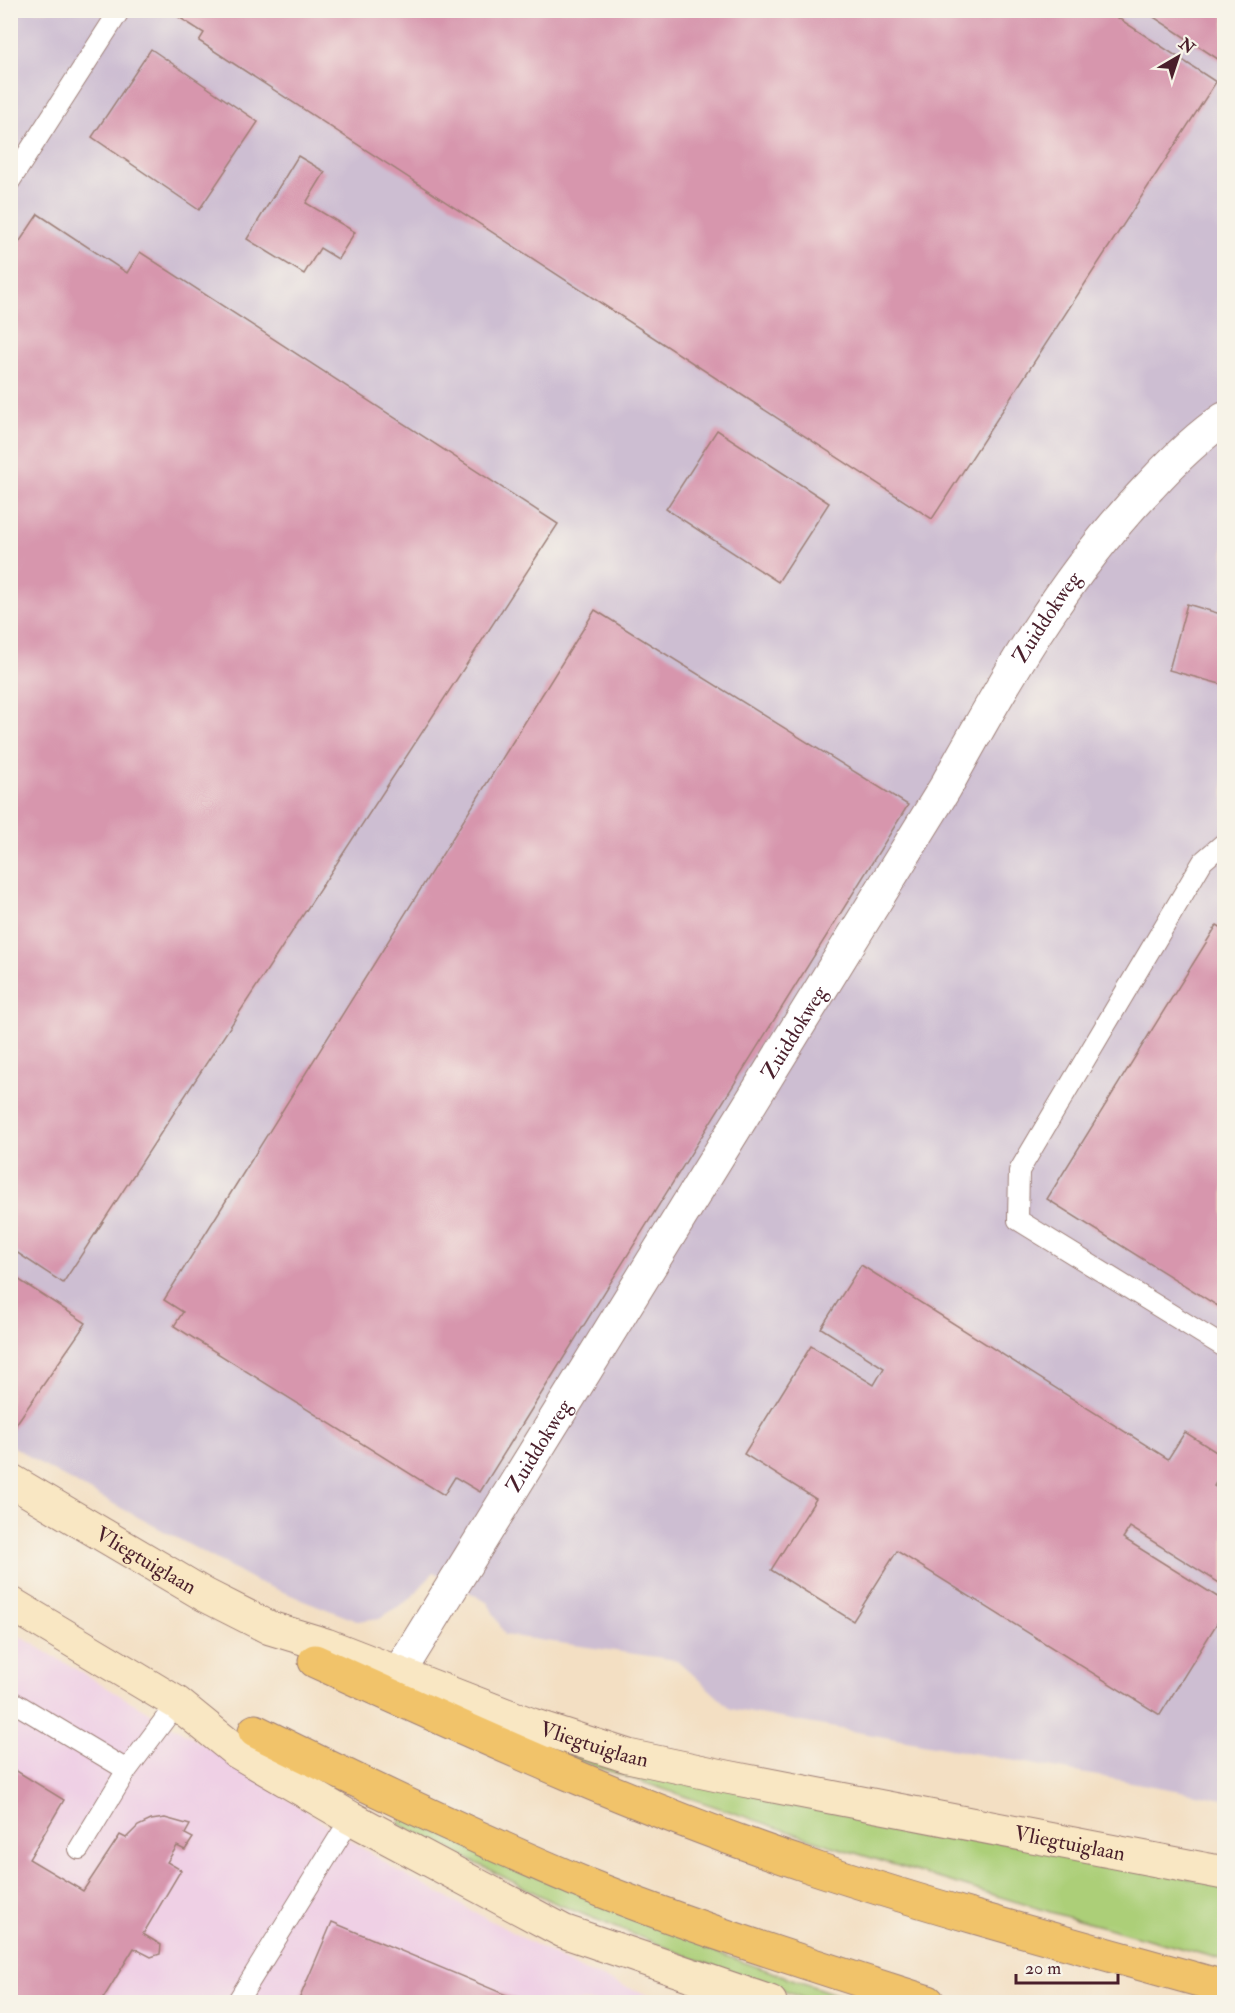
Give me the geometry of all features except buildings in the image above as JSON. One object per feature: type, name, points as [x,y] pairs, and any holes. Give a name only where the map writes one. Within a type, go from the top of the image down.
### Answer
[{"type":"highway","points":[[315,1661],[487,1740],[721,1834],[818,1869],[993,1922],[1224,1987]]},
{"type":"highway","points":[[246,1741],[587,1884],[767,1951],[928,2002]]},
{"type":"main road","name":"Vliegtuiglaan","points":[[10,1480],[205,1595],[270,1628],[326,1645],[532,1725],[628,1756],[1224,1873]]},
{"type":"main road","points":[[10,1603],[177,1703],[246,1741],[351,1818],[563,1931],[770,2002]]},
{"type":"main road","points":[[270,1628],[315,1661]]},
{"type":"street","name":"Zuiddokweg","points":[[398,1674],[945,788],[1005,679],[1057,598],[1121,516],[1173,461],[1224,418]]},
{"type":"lane","points":[[10,181],[120,10]]},
{"type":"lane","points":[[1224,843],[1203,861],[1019,1171],[1018,1221],[1224,1347]]},
{"type":"lane","points":[[10,1700],[127,1770]]},
{"type":"lane","points":[[78,1849],[127,1770],[177,1703]]},
{"type":"lane","points":[[237,2002],[351,1818]]},
{"type":"shaded area","points":[[10,11],[1224,11],[1224,1799],[731,1709],[677,1660],[505,1635],[488,1603],[434,1572],[410,1599],[380,1618],[357,1621],[258,1582],[49,1469],[11,1445]]},
{"type":"shaded area","points":[[11,1631],[196,1740],[398,1871],[584,1971],[667,2002],[11,2002]]},
{"type":"green space","points":[[563,1749],[1224,1885],[1224,1960],[1060,1915],[832,1846],[562,1755]]},
{"type":"green space","points":[[401,1817],[708,1941],[706,1949],[858,2002],[814,2002],[695,1959],[555,1903],[399,1824]]}]
